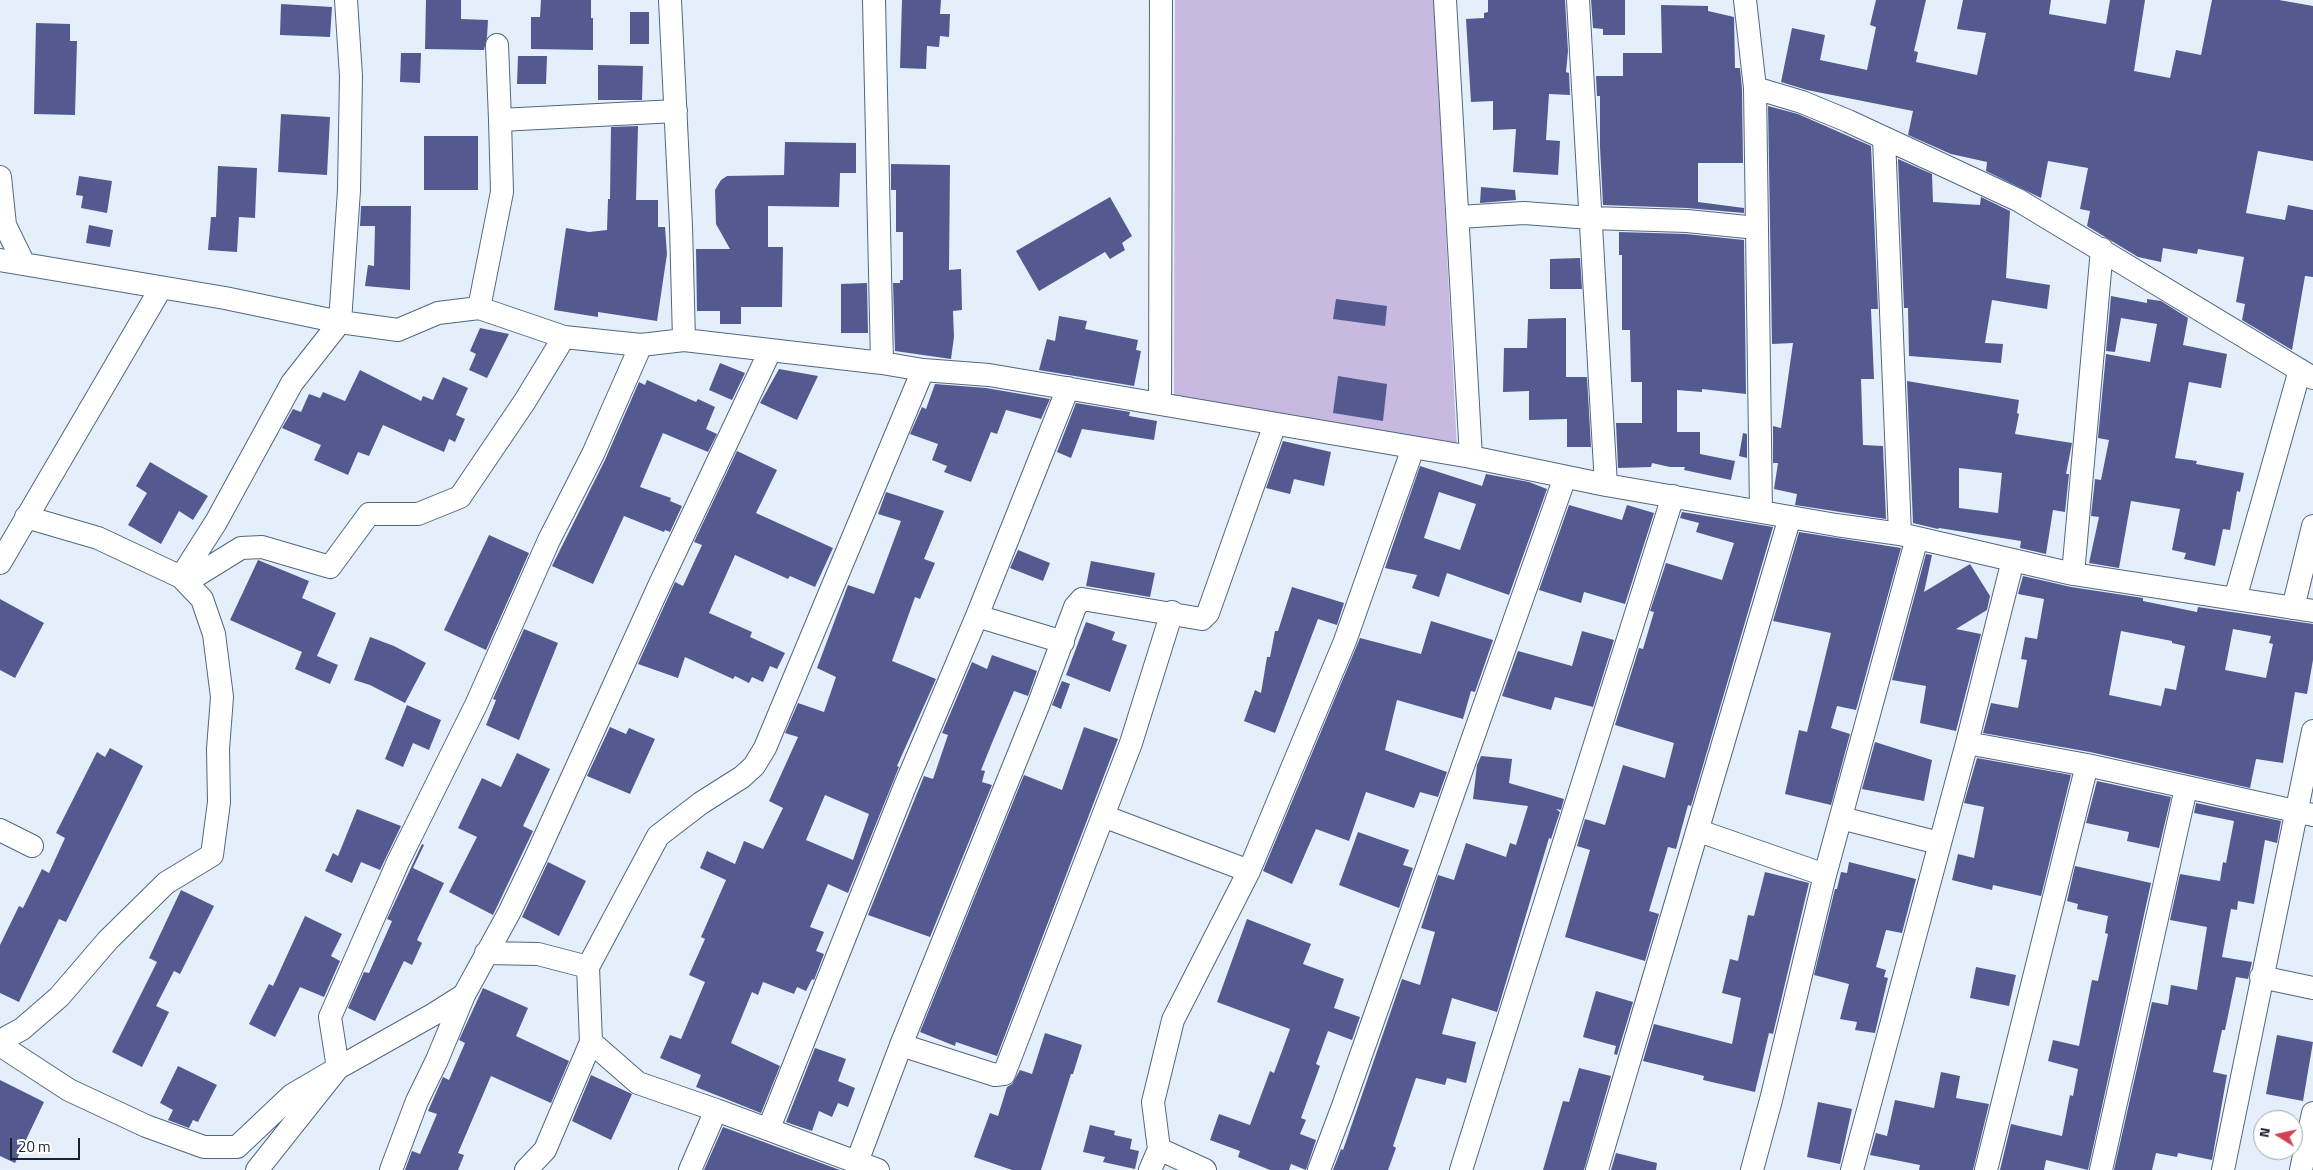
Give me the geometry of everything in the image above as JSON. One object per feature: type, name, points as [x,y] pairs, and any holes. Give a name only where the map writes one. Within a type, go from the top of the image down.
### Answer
[{"type":"street","points":[[181,577],[216,522],[292,383],[340,322],[349,190],[351,76],[346,0]]},
{"type":"street","points":[[670,0],[684,340]]},
{"type":"street","points":[[874,0],[882,363]]},
{"type":"street","points":[[1160,0],[1160,404]]},
{"type":"street","points":[[1445,0],[1459,217],[1471,457]]},
{"type":"street","points":[[1578,0],[1606,485]]},
{"type":"street","points":[[1745,0],[1755,88],[1760,511]]},
{"type":"street","points":[[479,308],[502,192],[497,45]]},
{"type":"street","points":[[1755,88],[1802,102],[2018,200],[2306,374],[2234,599]]},
{"type":"street","points":[[500,120],[676,111]]},
{"type":"street","points":[[1752,1170],[1825,875],[1841,818],[1908,536],[1884,138]]},
{"type":"street","points":[[0,176],[5,225],[24,264]]},
{"type":"street","points":[[1459,217],[1524,213],[1591,218],[1687,221],[1757,228]]},
{"type":"street","points":[[2073,574],[2102,249]]},
{"type":"street","points":[[0,260],[225,298],[340,322],[398,330],[438,313],[479,308],[564,336],[641,345],[684,340],[882,363],[922,370],[989,375],[1471,457],[1606,485],[1908,536],[2073,574],[2303,609],[2313,526]]},
{"type":"street","points":[[0,563],[161,288]]},
{"type":"street","points":[[181,577],[199,574],[241,548],[262,547],[330,567],[368,514],[418,514],[460,497],[525,401],[564,336]]},
{"type":"street","points":[[256,1170],[338,1068],[330,1016],[398,862],[476,706],[549,540],[593,454],[641,345]]},
{"type":"street","points":[[391,1170],[417,1101],[437,1060],[464,995],[509,913],[535,859],[659,586],[770,350]]},
{"type":"street","points":[[526,1170],[545,1150],[591,1042],[588,967],[658,836],[702,802],[742,777],[754,766],[765,748],[922,370]]},
{"type":"street","points":[[769,1128],[1068,388]]},
{"type":"street","points":[[857,1162],[901,1045],[1063,642],[1075,607],[1082,599],[1202,618],[1208,613],[1275,424]]},
{"type":"street","points":[[1150,1170],[1159,1149],[1153,1102],[1173,1020],[1249,871],[1345,641],[1413,448]]},
{"type":"street","points":[[1318,1170],[1343,1106],[1565,477]]},
{"type":"street","points":[[1461,1170],[1674,496]]},
{"type":"street","points":[[0,1041],[22,1029],[59,997],[108,940],[166,883],[212,855],[219,802],[218,749],[222,697],[214,634],[202,599],[181,577],[98,538],[26,517]]},
{"type":"street","points":[[1597,1170],[1699,831],[1790,517]]},
{"type":"street","points":[[1852,1170],[2013,560]]},
{"type":"street","points":[[901,1045],[995,1075],[1004,1074],[1131,743],[1172,612]]},
{"type":"street","points":[[976,616],[1063,642]]},
{"type":"street","points":[[2223,1170],[2261,977],[2305,814],[2313,732]]},
{"type":"street","points":[[1966,743],[2087,765],[2305,814]]},
{"type":"street","points":[[1986,1170],[2087,765]]},
{"type":"street","points":[[2101,1170],[2186,788]]},
{"type":"street","points":[[1103,816],[1249,871]]},
{"type":"street","points":[[1841,818],[1939,842]]},
{"type":"street","points":[[0,830],[32,846]]},
{"type":"street","points":[[1699,831],[1825,875]]},
{"type":"street","points":[[486,953],[538,954],[588,967]]},
{"type":"street","points":[[2261,977],[2313,988]]},
{"type":"street","points":[[0,1045],[69,1090],[146,1126],[204,1147],[237,1147],[292,1096],[464,995]]},
{"type":"street","points":[[591,1042],[638,1083],[769,1128],[878,1170]]},
{"type":"street","points":[[690,1170],[716,1110]]},
{"type":"street","points":[[2302,1170],[2313,1113]]},
{"type":"street","points":[[1159,1149],[1205,1170]]},
{"type":"shaded area","points":[[1175,0],[1434,0],[1457,449],[1174,398]]},
{"type":"building","points":[[426,0],[461,0],[461,19],[488,20],[484,50],[425,49]]},
{"type":"building","points":[[541,0],[591,0],[593,50],[531,49],[531,17],[540,17]]},
{"type":"building","points":[[902,0],[941,0],[940,14],[950,14],[949,37],[940,36],[939,47],[927,46],[926,69],[900,68]]},
{"type":"building","points":[[1488,0],[1565,0],[1568,51],[1566,72],[1569,73],[1570,95],[1549,94],[1546,140],[1560,141],[1558,175],[1513,172],[1516,129],[1493,130],[1493,101],[1471,102],[1466,19],[1484,18],[1484,13],[1488,12]]},
{"type":"building","points":[[1591,0],[1625,0],[1625,35],[1603,35],[1603,29],[1593,28]]},
{"type":"building","points":[[1876,0],[1926,0],[1914,51],[1918,52],[1916,62],[1977,75],[1986,33],[1957,29],[1963,0],[2051,0],[2049,14],[2106,24],[2110,0],[2145,0],[2134,71],[2170,78],[2176,50],[2201,55],[2212,0],[2279,0],[2313,6],[2313,161],[2258,151],[2246,213],[2285,220],[2288,205],[2313,210],[2313,277],[2305,276],[2292,350],[2242,320],[2245,304],[2236,302],[2244,257],[2198,249],[2197,254],[2163,248],[2161,262],[2138,257],[2087,226],[2090,211],[2080,209],[2088,168],[2048,161],[2041,198],[1986,171],[1987,162],[1951,154],[1908,135],[1913,111],[1807,90],[1781,82],[1792,28],[1825,35],[1820,60],[1867,70],[1876,27],[1870,25]]},
{"type":"building","points":[[281,4],[332,7],[330,37],[280,35]]},
{"type":"building","points":[[1661,5],[1708,6],[1708,11],[1734,17],[1735,68],[1740,68],[1742,89],[1743,163],[1698,163],[1698,202],[1744,208],[1744,213],[1687,208],[1603,205],[1600,96],[1597,96],[1596,76],[1623,76],[1623,53],[1662,53]]},
{"type":"building","points":[[630,12],[649,12],[649,44],[630,44]]},
{"type":"building","points":[[36,23],[70,24],[70,41],[77,41],[75,115],[34,114]]},
{"type":"building","points":[[401,53],[421,53],[420,83],[400,82]]},
{"type":"building","points":[[518,56],[547,56],[546,84],[517,84]]},
{"type":"building","points":[[598,65],[643,66],[642,100],[598,100]]},
{"type":"building","points":[[1768,106],[1798,114],[1871,146],[1878,309],[1871,309],[1874,379],[1861,379],[1863,445],[1883,446],[1886,519],[1795,505],[1797,494],[1774,489],[1778,463],[1773,463],[1773,426],[1781,428],[1793,343],[1772,344]]},
{"type":"building","points":[[281,114],[330,117],[327,175],[278,172]]},
{"type":"building","points":[[638,126],[636,200],[658,200],[658,227],[665,227],[667,254],[657,321],[598,312],[598,317],[554,310],[566,228],[589,232],[607,230],[608,199],[610,199],[611,127]]},
{"type":"building","points":[[424,136],[478,136],[478,190],[424,190]]},
{"type":"building","points":[[785,142],[856,143],[856,173],[840,173],[839,207],[768,206],[768,247],[783,247],[782,307],[741,307],[741,324],[720,324],[720,311],[697,311],[696,249],[730,249],[716,224],[715,190],[721,180],[727,176],[784,175]]},
{"type":"building","points":[[1898,159],[1932,174],[1933,202],[1980,205],[1981,197],[2010,211],[2006,278],[2050,285],[2047,309],[1992,300],[1985,343],[2003,344],[2001,363],[1909,356],[1908,308],[1904,308]]},
{"type":"building","points":[[891,164],[950,165],[949,270],[961,269],[962,310],[953,311],[954,337],[951,359],[895,351],[893,283],[900,283],[900,280],[903,280],[903,232],[896,232],[896,190],[891,190]]},
{"type":"building","points":[[218,166],[257,168],[255,218],[239,217],[237,252],[208,250],[211,217],[216,217]]},
{"type":"building","points":[[79,176],[112,181],[107,213],[81,208],[83,196],[76,195]]},
{"type":"building","points":[[1481,187],[1515,190],[1516,200],[1480,203]]},
{"type":"building","points":[[1110,197],[1132,236],[1122,243],[1125,250],[1110,259],[1105,252],[1039,291],[1016,251]]},
{"type":"building","points":[[361,206],[411,206],[410,290],[365,286],[368,265],[374,266],[375,226],[360,226]]},
{"type":"building","points":[[89,225],[113,230],[110,247],[86,243]]},
{"type":"building","points":[[1619,232],[1686,234],[1744,240],[1746,394],[1702,389],[1702,392],[1677,390],[1677,432],[1700,432],[1700,454],[1735,461],[1731,480],[1684,470],[1685,467],[1670,467],[1652,463],[1651,467],[1618,468],[1616,423],[1642,423],[1642,382],[1631,382],[1630,330],[1622,330],[1622,255],[1619,255]]},
{"type":"building","points":[[1580,258],[1582,289],[1550,289],[1550,259]]},
{"type":"building","points":[[867,283],[868,333],[841,333],[841,284]]},
{"type":"building","points":[[2111,296],[2147,303],[2147,299],[2161,301],[2188,318],[2183,345],[2227,354],[2221,388],[2189,382],[2175,458],[2197,461],[2196,464],[2244,473],[2240,492],[2237,491],[2230,530],[2223,529],[2215,566],[2184,559],[2186,553],[2172,550],[2180,509],[2131,501],[2119,568],[2089,563],[2099,517],[2091,516],[2095,479],[2101,480],[2109,440],[2098,438],[2106,354],[2150,362],[2157,324],[2121,318],[2115,352],[2106,351]]},
{"type":"building","points":[[1336,299],[1387,306],[1385,326],[1333,319]]},
{"type":"building","points":[[1059,316],[1087,321],[1085,329],[1138,340],[1136,350],[1141,351],[1134,386],[1039,370],[1047,339],[1055,341]]},
{"type":"building","points":[[1566,318],[1566,377],[1587,377],[1591,447],[1567,447],[1567,419],[1529,420],[1529,391],[1503,392],[1504,348],[1527,348],[1528,319]]},
{"type":"building","points":[[480,328],[509,334],[487,378],[469,370],[476,354],[470,351]]},
{"type":"building","points":[[720,363],[745,373],[732,400],[709,390]]},
{"type":"building","points":[[779,369],[818,376],[797,420],[760,403]]},
{"type":"building","points":[[360,370],[421,401],[423,396],[433,400],[443,377],[468,388],[456,415],[465,419],[455,442],[449,439],[444,452],[383,425],[369,456],[358,452],[348,475],[314,460],[321,445],[282,428],[293,409],[301,412],[309,394],[320,398],[323,392],[345,401]]},
{"type":"building","points":[[1338,376],[1387,384],[1383,421],[1333,413]]},
{"type":"building","points":[[647,380],[696,402],[698,399],[715,407],[706,429],[717,434],[708,452],[663,433],[640,487],[671,498],[670,501],[682,506],[670,532],[665,530],[664,532],[624,516],[593,584],[552,566],[605,460],[639,382],[645,385]]},
{"type":"building","points":[[1907,381],[2019,400],[2017,413],[2019,414],[2015,434],[2072,443],[2066,474],[2069,474],[2065,512],[2053,510],[2046,554],[2020,548],[2021,541],[1938,529],[1913,523]],"holes":[[[1959,468],[2002,473],[1998,513],[1959,508]]]},
{"type":"building","points":[[935,384],[986,388],[1050,399],[1041,419],[1006,410],[997,434],[991,432],[971,482],[944,472],[947,466],[932,460],[938,444],[910,434],[922,407],[926,409]]},
{"type":"building","points":[[1076,403],[1130,412],[1129,416],[1157,421],[1154,440],[1082,429],[1071,458],[1057,452]]},
{"type":"building","points":[[1743,433],[1747,434],[1747,458],[1739,456]]},
{"type":"building","points":[[1283,441],[1331,452],[1324,486],[1294,479],[1290,494],[1266,488]]},
{"type":"building","points":[[737,451],[777,470],[756,513],[833,548],[815,587],[790,576],[788,579],[735,555],[709,613],[752,632],[750,637],[785,653],[777,669],[770,666],[763,682],[752,677],[749,683],[735,676],[733,679],[685,657],[678,678],[638,664],[675,582],[683,586],[702,545],[694,542]]},
{"type":"building","points":[[150,462],[208,496],[193,520],[179,511],[161,544],[128,525],[147,493],[136,486]]},
{"type":"building","points":[[1420,466],[1482,486],[1486,474],[1529,482],[1547,489],[1509,595],[1447,573],[1439,597],[1412,588],[1417,575],[1385,568]],"holes":[[[1439,492],[1476,504],[1460,550],[1424,538]]]},
{"type":"building","points":[[886,492],[944,511],[924,559],[935,563],[920,599],[915,597],[892,661],[936,679],[897,766],[899,767],[848,893],[828,884],[810,927],[824,932],[816,951],[824,954],[814,980],[812,979],[806,991],[797,987],[794,994],[763,982],[758,995],[752,992],[731,1043],[780,1066],[761,1113],[696,1087],[701,1075],[660,1058],[670,1035],[681,1039],[705,982],[689,975],[705,939],[701,937],[726,880],[700,868],[707,851],[735,864],[744,841],[763,849],[783,808],[769,801],[798,737],[785,733],[798,703],[824,712],[836,677],[817,668],[848,585],[874,594],[901,521],[878,514]],"holes":[[[825,795],[869,814],[853,860],[806,840]]]},
{"type":"building","points":[[1569,505],[1622,520],[1627,505],[1654,513],[1625,604],[1584,592],[1581,603],[1539,590]]},
{"type":"building","points":[[1682,512],[1773,527],[1691,806],[1688,805],[1676,849],[1668,847],[1649,911],[1659,914],[1645,961],[1565,937],[1590,850],[1577,846],[1585,819],[1605,825],[1623,765],[1665,778],[1674,743],[1615,725],[1639,648],[1643,649],[1654,612],[1650,611],[1666,563],[1722,580],[1734,543],[1696,532],[1699,523],[1680,518]]},
{"type":"building","points":[[1799,532],[1901,548],[1856,710],[1837,706],[1831,728],[1850,734],[1831,805],[1785,794],[1799,730],[1807,732],[1831,633],[1773,621]]},
{"type":"building","points":[[489,535],[529,553],[486,650],[444,630]]},
{"type":"building","points":[[1018,550],[1050,563],[1043,581],[1010,568]]},
{"type":"building","points":[[1926,554],[1932,555],[1924,592],[1970,564],[1990,596],[1987,610],[1956,629],[1981,634],[1956,731],[1920,723],[1926,686],[1892,680]]},
{"type":"building","points":[[258,560],[309,581],[302,598],[336,613],[317,656],[338,665],[330,684],[295,669],[302,652],[230,620]]},
{"type":"building","points":[[1091,561],[1155,573],[1150,597],[1086,586]]},
{"type":"building","points":[[2023,576],[2071,587],[2143,598],[2143,601],[2197,612],[2198,607],[2313,624],[2313,660],[2307,694],[2295,692],[2283,763],[2256,759],[2250,788],[2090,752],[1983,733],[1991,703],[2018,708],[2027,660],[2021,659],[2025,637],[2037,639],[2044,599],[2018,594]],"holes":[[[2233,629],[2271,636],[2269,643],[2273,644],[2266,678],[2225,670]],[[2121,631],[2172,641],[2172,643],[2185,646],[2176,690],[2165,688],[2161,706],[2109,695]]]},
{"type":"building","points":[[1292,587],[1344,603],[1337,625],[1318,619],[1275,733],[1244,721],[1255,690],[1261,693],[1267,657],[1270,657],[1275,631],[1278,631]]},
{"type":"building","points":[[0,599],[44,623],[15,678],[0,670]]},
{"type":"building","points":[[1431,621],[1493,640],[1475,692],[1471,691],[1463,719],[1397,700],[1385,750],[1447,772],[1438,797],[1420,792],[1414,808],[1366,792],[1349,841],[1316,829],[1292,884],[1263,871],[1360,638],[1421,654]]},
{"type":"building","points":[[1086,622],[1115,632],[1112,640],[1127,645],[1110,692],[1066,675]]},
{"type":"building","points":[[524,629],[558,643],[519,740],[486,725],[496,700],[493,699]]},
{"type":"building","points":[[1582,631],[1614,640],[1593,707],[1555,697],[1551,710],[1502,696],[1518,651],[1572,666]]},
{"type":"building","points":[[370,637],[394,646],[426,663],[405,703],[370,685],[354,680]]},
{"type":"building","points":[[992,655],[1037,671],[1028,696],[1014,691],[981,770],[985,771],[982,782],[992,785],[930,937],[868,915],[924,776],[933,779],[948,735],[942,733],[972,662],[987,669]]},
{"type":"building","points":[[1062,681],[1070,684],[1061,709],[1052,705]]},
{"type":"building","points":[[407,705],[441,720],[429,750],[413,743],[403,767],[385,759]]},
{"type":"building","points":[[610,727],[626,734],[629,728],[655,739],[630,794],[587,776]]},
{"type":"building","points":[[1084,727],[1118,739],[997,1056],[956,1042],[955,1046],[920,1032],[1024,775],[1062,790]]},
{"type":"building","points":[[1875,742],[1932,760],[1924,801],[1862,789]]},
{"type":"building","points":[[110,748],[143,766],[66,922],[59,919],[19,1002],[0,993],[0,945],[19,906],[23,908],[42,869],[49,873],[65,838],[56,833],[97,752],[105,757]]},
{"type":"building","points":[[517,753],[550,769],[523,826],[533,831],[493,915],[449,892],[477,837],[458,828],[482,778],[501,787]]},
{"type":"building","points":[[1481,756],[1512,759],[1509,783],[1564,799],[1561,810],[1556,809],[1560,812],[1551,839],[1549,838],[1497,1012],[1452,998],[1442,1034],[1476,1042],[1466,1083],[1447,1078],[1445,1085],[1416,1078],[1393,1146],[1396,1148],[1388,1170],[1333,1170],[1341,1149],[1343,1150],[1402,979],[1420,985],[1435,932],[1421,928],[1438,875],[1454,880],[1466,843],[1506,857],[1510,843],[1516,845],[1528,806],[1473,799],[1477,765]]},
{"type":"building","points":[[1977,758],[2071,775],[2041,896],[1993,885],[1992,890],[1952,880],[1958,854],[1974,858],[1984,807],[1964,803]]},
{"type":"building","points":[[2097,781],[2171,797],[2159,848],[2127,841],[2129,832],[2086,823]]},
{"type":"building","points":[[2196,803],[2281,821],[2277,843],[2265,840],[2254,904],[2238,901],[2237,910],[2231,909],[2222,957],[2252,962],[2248,979],[2236,977],[2225,1030],[2222,1030],[2213,1072],[2227,1075],[2212,1160],[2178,1153],[2177,1157],[2156,1153],[2152,1170],[2114,1170],[2152,1002],[2168,1005],[2171,985],[2197,990],[2207,927],[2170,920],[2180,874],[2220,881],[2223,862],[2226,863],[2234,821],[2194,813]]},
{"type":"building","points":[[357,809],[401,826],[380,870],[361,862],[352,883],[325,871],[333,853],[338,856]]},
{"type":"building","points":[[1358,832],[1409,850],[1403,865],[1413,868],[1399,908],[1339,885]]},
{"type":"building","points":[[422,844],[424,845],[413,868],[444,883],[417,940],[422,943],[412,965],[404,961],[375,1021],[348,1008],[364,972],[369,973],[392,921],[387,919]]},
{"type":"building","points":[[548,862],[586,881],[559,936],[522,917]]},
{"type":"building","points":[[1849,862],[1916,879],[1902,933],[1886,930],[1876,967],[1886,970],[1884,977],[1888,978],[1875,1033],[1855,1030],[1857,1022],[1840,1019],[1849,984],[1814,975],[1835,889],[1837,889],[1841,872],[1847,873]]},
{"type":"building","points":[[2075,866],[2151,883],[2088,1170],[2046,1160],[2044,1170],[2000,1170],[2011,1124],[2062,1136],[2070,1095],[2073,1096],[2078,1069],[2048,1061],[2053,1040],[2079,1046],[2092,980],[2098,981],[2108,934],[2105,933],[2108,916],[2077,909],[2078,904],[2067,901]]},
{"type":"building","points":[[1765,872],[1809,883],[1773,1034],[1769,1033],[1755,1092],[1703,1080],[1704,1076],[1643,1061],[1654,1024],[1732,1044],[1741,998],[1722,993],[1730,959],[1738,961],[1748,915],[1754,916]]},
{"type":"building","points":[[181,890],[214,906],[180,974],[174,971],[156,1006],[169,1012],[142,1067],[112,1052],[157,962],[149,958]]},
{"type":"building","points":[[305,916],[342,934],[331,956],[340,961],[324,997],[300,987],[275,1037],[249,1024],[269,984],[273,986]]},
{"type":"building","points":[[1247,919],[1311,944],[1303,964],[1344,979],[1334,1008],[1360,1017],[1352,1040],[1328,1031],[1316,1064],[1320,1066],[1301,1118],[1306,1120],[1300,1134],[1316,1140],[1306,1170],[1291,1164],[1289,1170],[1270,1170],[1238,1157],[1240,1151],[1210,1140],[1219,1114],[1250,1125],[1270,1071],[1274,1073],[1290,1029],[1217,1002]]},
{"type":"building","points":[[1976,967],[2016,975],[2009,1006],[1970,998]]},
{"type":"building","points":[[483,988],[528,1008],[516,1036],[569,1061],[551,1103],[491,1076],[458,1153],[464,1155],[458,1170],[405,1170],[412,1151],[420,1154],[437,1114],[428,1111],[443,1077],[449,1080],[465,1043],[459,1040]]},
{"type":"building","points":[[1596,991],[1633,1002],[1617,1055],[1614,1054],[1616,1046],[1583,1037]]},
{"type":"building","points":[[1045,1033],[1082,1045],[1041,1170],[1012,1170],[974,1157],[990,1113],[998,1116],[1007,1087],[1012,1084],[1020,1070],[1032,1074]]},
{"type":"building","points":[[2277,1035],[2313,1042],[2303,1101],[2266,1094]]},
{"type":"building","points":[[815,1048],[846,1059],[838,1081],[855,1088],[848,1107],[838,1103],[832,1117],[819,1111],[812,1131],[786,1122]]},
{"type":"building","points":[[178,1066],[217,1085],[198,1122],[193,1120],[189,1128],[168,1120],[173,1110],[160,1103]]},
{"type":"building","points":[[1579,1068],[1611,1076],[1584,1170],[1543,1170],[1563,1101],[1569,1102]]},
{"type":"building","points":[[1941,1072],[1960,1076],[1956,1098],[1989,1104],[1973,1170],[1919,1170],[1920,1165],[1870,1155],[1876,1133],[1887,1136],[1895,1100],[1934,1108]]},
{"type":"building","points":[[591,1075],[632,1094],[611,1140],[572,1121]]},
{"type":"building","points":[[0,1080],[44,1102],[15,1163],[0,1156]]},
{"type":"building","points":[[1818,1102],[1852,1109],[1840,1164],[1807,1157]]},
{"type":"building","points":[[1090,1125],[1115,1131],[1114,1135],[1132,1139],[1130,1149],[1139,1151],[1135,1169],[1103,1162],[1105,1157],[1083,1152]]},
{"type":"building","points":[[723,1127],[840,1170],[704,1170]]},
{"type":"building","points":[[1616,1153],[1657,1163],[1656,1170],[1611,1170]]}]
